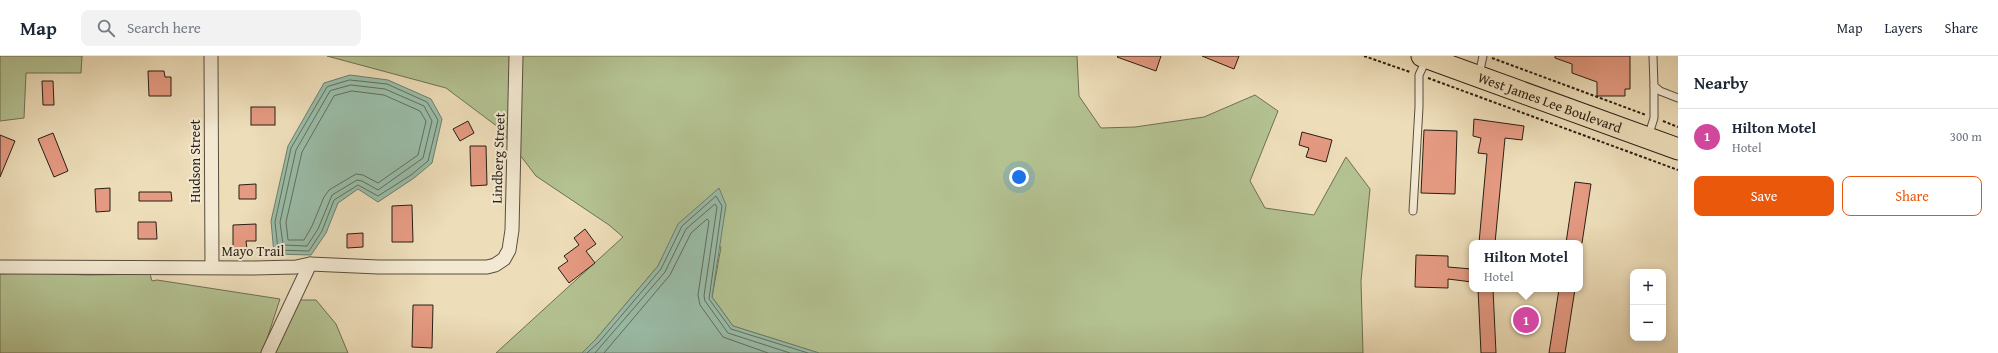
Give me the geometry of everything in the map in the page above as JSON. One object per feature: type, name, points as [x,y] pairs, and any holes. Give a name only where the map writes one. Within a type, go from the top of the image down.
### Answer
[{"type":"main road","name":"West James Lee Boulevard","points":[[1422,63],[1478,76],[1678,149]]},
{"type":"street","name":"Hudson Street","points":[[211,56],[212,267]]},
{"type":"street","name":"Lindberg Street","points":[[504,259],[509,250],[512,230],[516,56]]},
{"type":"street","name":"Mayo Trail","points":[[0,267],[289,267],[310,264],[458,268],[487,267],[495,265],[504,259]]},
{"type":"street","points":[[268,353],[310,264]]},
{"type":"lane","points":[[1478,76],[1484,56]]},
{"type":"lane","points":[[1648,138],[1654,118],[1653,56]]},
{"type":"lane","points":[[1413,211],[1422,63]]},
{"type":"lane","points":[[1654,86],[1660,92],[1678,98]]},
{"type":"path","points":[[1364,56],[1422,63],[1678,170]]},
{"type":"path","points":[[1484,56],[1678,127]]},
{"type":"shaded area","points":[[0,56],[82,56],[81,73],[26,73],[24,118],[0,121]]},
{"type":"shaded area","points":[[327,56],[510,56],[509,141],[498,127],[446,88]]},
{"type":"shaded area","points":[[522,56],[1077,56],[1079,96],[1101,128],[1135,127],[1204,117],[1255,95],[1278,111],[1250,181],[1265,208],[1314,215],[1346,157],[1370,189],[1361,281],[1363,353],[819,353],[733,326],[712,297],[721,247],[679,224],[658,266],[596,339],[582,353],[496,353],[623,237],[609,225],[536,176],[520,155]]},
{"type":"shaded area","points":[[25,273],[88,275],[150,274],[152,281],[157,280],[280,299],[261,353],[0,353],[0,274]]},
{"type":"shaded area","points":[[300,300],[316,300],[336,324],[348,353],[274,353]]},
{"type":"water","points":[[350,75],[388,80],[431,99],[442,119],[432,163],[414,178],[378,202],[358,189],[338,203],[326,233],[311,255],[274,254],[271,221],[288,146],[324,83]]},
{"type":"water","points":[[719,188],[726,205],[712,297],[733,326],[819,353],[582,353],[596,339],[658,266],[678,224]]},
{"type":"building","points":[[1161,56],[1156,71],[1117,57]]},
{"type":"building","points":[[1202,56],[1239,56],[1234,69]]},
{"type":"building","points":[[1555,56],[1630,56],[1630,89],[1625,89],[1625,96],[1597,96],[1597,82],[1572,73],[1572,64],[1555,58]]},
{"type":"building","points":[[148,71],[164,71],[165,77],[171,77],[171,96],[149,96]]},
{"type":"building","points":[[42,81],[53,81],[54,105],[43,105]]},
{"type":"building","points":[[251,107],[275,107],[275,125],[251,125]]},
{"type":"building","points":[[1474,119],[1524,126],[1522,140],[1505,138],[1495,240],[1479,240],[1487,154],[1478,153],[1481,138],[1473,136]]},
{"type":"building","points":[[468,121],[474,133],[460,141],[453,129]]},
{"type":"building","points":[[1424,130],[1457,131],[1455,194],[1421,193]]},
{"type":"building","points":[[1302,132],[1332,140],[1326,162],[1306,157],[1309,148],[1299,145]]},
{"type":"building","points":[[53,133],[68,171],[54,177],[38,139]]},
{"type":"building","points":[[0,135],[15,141],[0,177]]},
{"type":"building","points":[[470,146],[486,146],[487,185],[471,186]]},
{"type":"building","points":[[1575,182],[1591,184],[1582,240],[1566,240]]},
{"type":"building","points":[[256,184],[256,199],[239,199],[239,185]]},
{"type":"building","points":[[110,188],[110,211],[96,212],[95,189]]},
{"type":"building","points":[[139,192],[171,192],[172,201],[139,201]]},
{"type":"building","points":[[412,205],[413,242],[392,242],[392,206]]},
{"type":"building","points":[[138,222],[156,222],[157,239],[138,239]]},
{"type":"building","points":[[256,224],[256,241],[246,241],[247,249],[233,250],[233,225]]},
{"type":"building","points":[[585,229],[596,244],[586,251],[595,263],[569,283],[558,268],[568,261],[564,256],[579,245],[574,238]]},
{"type":"building","points":[[363,233],[363,247],[347,248],[347,234]]},
{"type":"building","points":[[1416,255],[1448,256],[1448,267],[1469,269],[1469,282],[1448,279],[1448,288],[1415,287]]},
{"type":"building","points":[[1478,292],[1493,292],[1496,353],[1481,353]]},
{"type":"building","points":[[1559,292],[1575,292],[1565,353],[1549,353]]},
{"type":"building","points":[[413,305],[433,305],[432,348],[412,347]]},
{"type":"place","name":"Hilton Motel","points":[[1526,320]]}]
